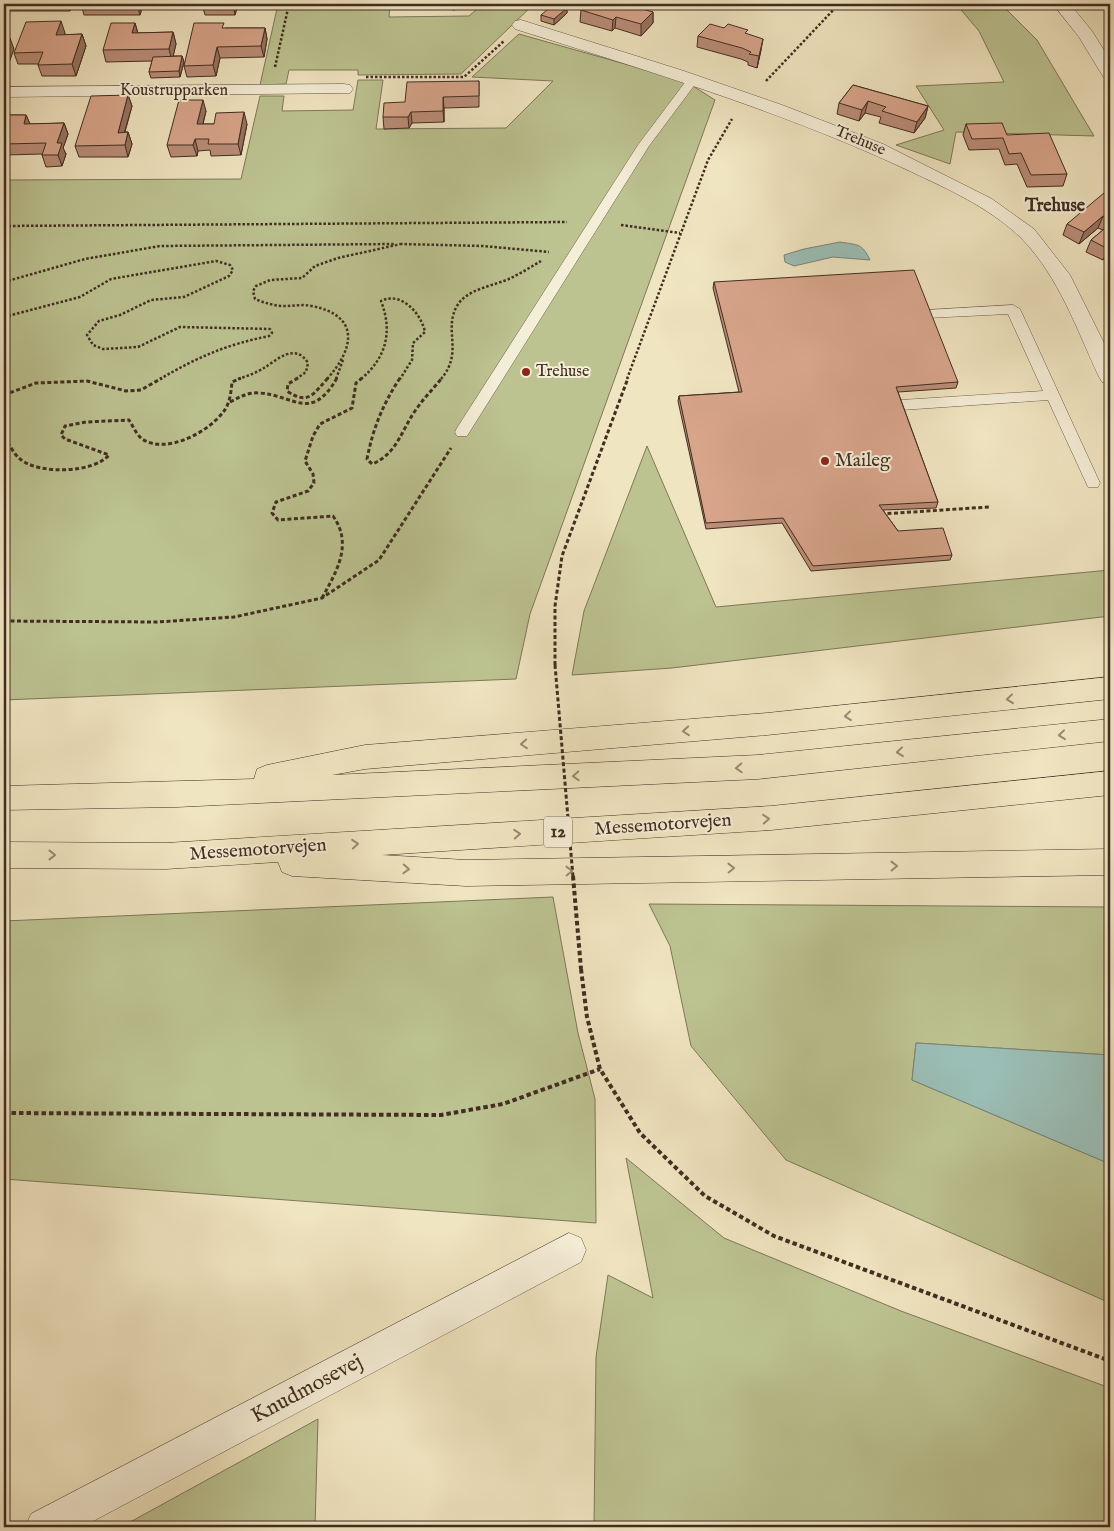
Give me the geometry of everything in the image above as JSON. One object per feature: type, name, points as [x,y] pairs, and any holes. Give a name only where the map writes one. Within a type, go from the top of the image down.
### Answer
[{"type":"highway","points":[[177,795],[365,757],[767,724],[1110,688]]},
{"type":"highway","points":[[4,798],[177,795],[758,768],[1110,730]]},
{"type":"highway","name":"Messemotorvejen","points":[[4,855],[166,856],[771,818],[1110,783]]},
{"type":"highway","points":[[166,856],[466,873],[1110,862]]},
{"type":"street","points":[[1061,4],[1086,35],[1110,74]]},
{"type":"street","name":"Trehuse","points":[[521,25],[750,98],[870,144],[954,185],[1002,214],[1037,243],[1059,274],[1110,377]]},
{"type":"street","name":"Koustrupparken","points":[[4,92],[344,89]]},
{"type":"street","name":"Knudmosevej","points":[[44,1527],[569,1250]]},
{"type":"lane","points":[[462,432],[644,145],[693,79]]},
{"type":"lane","points":[[927,314],[1013,309],[1093,483]]},
{"type":"lane","points":[[899,401],[1051,391]]},
{"type":"path","points":[[269,90],[289,4]]},
{"type":"path","points":[[839,4],[750,98],[725,128],[708,160],[562,556],[554,606],[555,665],[580,969],[587,1017],[600,1069],[640,1133],[705,1196],[765,1231],[1110,1361]]},
{"type":"path","points":[[344,89],[357,77],[464,76],[521,25]]},
{"type":"path","points":[[4,226],[595,222],[680,233]]},
{"type":"path","points":[[4,282],[85,259],[160,246],[401,244],[483,246],[575,254]]},
{"type":"path","points":[[4,438],[21,460],[46,470],[58,471],[103,462],[109,455],[65,439],[62,435],[66,425],[119,418],[129,420],[142,438],[148,442],[175,442],[210,426],[229,403],[252,393],[269,395],[295,403],[307,404],[314,401],[327,393],[340,377],[350,336],[346,325],[336,317],[312,306],[279,306],[255,299],[252,294],[254,289],[259,284],[275,279],[302,278],[315,266],[338,258],[401,244]]},
{"type":"path","points":[[322,598],[343,557],[340,524],[333,516],[278,520],[272,513],[276,502],[308,491],[314,483],[313,474],[306,461],[317,428],[324,423],[338,418],[352,408],[356,383],[373,369],[385,349],[388,333],[386,314],[381,301],[388,297],[400,300],[421,318],[425,332],[413,342],[412,360],[386,400],[373,430],[367,459],[372,464],[380,461],[394,448],[415,410],[450,368],[453,361],[453,318],[457,305],[469,294],[510,278],[557,252]]},
{"type":"path","points":[[4,316],[80,297],[111,279],[183,264],[216,261],[230,265],[233,270],[228,276],[184,297],[151,300],[99,321],[87,335],[93,344],[103,348],[138,347],[180,327],[253,327],[270,329],[272,333],[269,336],[231,344],[188,362],[141,390],[126,390],[87,381],[36,383],[4,395]]},
{"type":"path","points":[[229,403],[232,382],[262,369],[281,355],[295,353],[308,361],[305,373],[288,384],[288,391],[301,398],[318,392],[325,381],[334,373],[344,357]]},
{"type":"path","points":[[4,621],[156,622],[234,617],[322,598],[379,560],[462,432]]},
{"type":"path","points":[[881,514],[989,507]]},
{"type":"path","points":[[4,1113],[441,1115],[503,1104],[600,1069]]},
{"type":"green space","points":[[278,4],[390,4],[389,17],[469,16],[483,4],[534,4],[461,74],[358,75],[358,70],[289,70],[286,84],[260,85]]},
{"type":"green space","points":[[956,4],[1001,4],[1037,40],[1094,136],[956,132],[950,164],[896,145],[944,130],[916,86],[1004,82],[979,31]]},
{"type":"green space","points":[[519,34],[685,81],[715,100],[530,614],[516,679],[4,700],[4,180],[241,179],[260,96],[284,96],[282,111],[353,110],[358,80],[383,80],[376,129],[506,128],[553,81],[472,77]]},
{"type":"green space","points":[[647,446],[716,607],[1110,570],[1110,616],[672,668],[572,675],[584,611]]},
{"type":"green space","points":[[553,897],[578,1033],[595,1099],[596,1223],[4,1179],[4,921]]},
{"type":"green space","points":[[649,904],[1110,907],[1110,1055],[916,1043],[912,1080],[1110,1164],[1110,1303],[786,1160],[691,1046],[670,946]]},
{"type":"green space","points":[[626,1158],[724,1238],[901,1311],[1110,1388],[1110,1527],[594,1527],[596,1357],[608,1275],[653,1298]]},
{"type":"green space","points":[[318,1419],[315,1527],[121,1527]]},
{"type":"water","points":[[840,242],[859,246],[870,260],[833,257],[794,266],[785,262],[784,255]]},
{"type":"water","points":[[916,1043],[1110,1055],[1110,1164],[912,1080]]},
{"type":"building","points":[[554,4],[567,8],[554,19],[541,15]]},
{"type":"building","points":[[588,4],[624,4],[653,12],[641,24],[616,17],[613,20],[581,10]]},
{"type":"building","points":[[61,21],[56,35],[82,34],[72,64],[38,65],[43,52],[14,53],[26,22]]},
{"type":"building","points":[[111,23],[135,23],[132,33],[173,32],[169,49],[103,50]]},
{"type":"building","points":[[194,23],[224,23],[222,28],[265,28],[261,46],[217,47],[213,65],[184,66]]},
{"type":"building","points":[[710,24],[724,28],[728,24],[748,30],[745,33],[763,39],[759,56],[749,54],[751,52],[742,48],[698,36]]},
{"type":"building","points":[[4,38],[10,38],[4,54]]},
{"type":"building","points":[[182,56],[179,71],[149,72],[153,57]]},
{"type":"building","points":[[479,81],[479,96],[443,97],[443,111],[411,112],[408,117],[383,117],[384,103],[405,102],[407,82]]},
{"type":"building","points":[[853,85],[928,106],[917,122],[882,111],[886,107],[868,101],[862,110],[839,103]]},
{"type":"building","points":[[128,95],[118,133],[128,132],[125,145],[75,146],[91,96]]},
{"type":"building","points":[[179,100],[203,100],[197,124],[214,124],[216,113],[244,112],[238,144],[208,144],[209,139],[195,139],[193,145],[167,145]]},
{"type":"building","points":[[4,115],[26,115],[24,124],[64,123],[57,143],[62,143],[58,155],[42,155],[46,143],[4,144]]},
{"type":"building","points":[[1002,123],[1007,135],[1049,133],[1067,174],[1031,175],[1021,153],[1009,154],[1003,138],[972,139],[966,124]]},
{"type":"building","points":[[1104,193],[1110,196],[1110,220],[1103,216],[1084,232],[1067,224]]},
{"type":"building","points":[[1110,224],[1110,246],[1108,249],[1091,240]]},
{"type":"building","points":[[914,270],[958,382],[896,387],[938,502],[879,505],[898,531],[943,528],[952,555],[813,566],[783,518],[706,523],[679,396],[742,392],[714,282]]},
{"type":"place","name":"Trehuse","points":[[526,372]]},
{"type":"place","name":"Maileg","points":[[825,461]]},
{"type":"district","name":"Trehuse","points":[[1055,206]]}]
